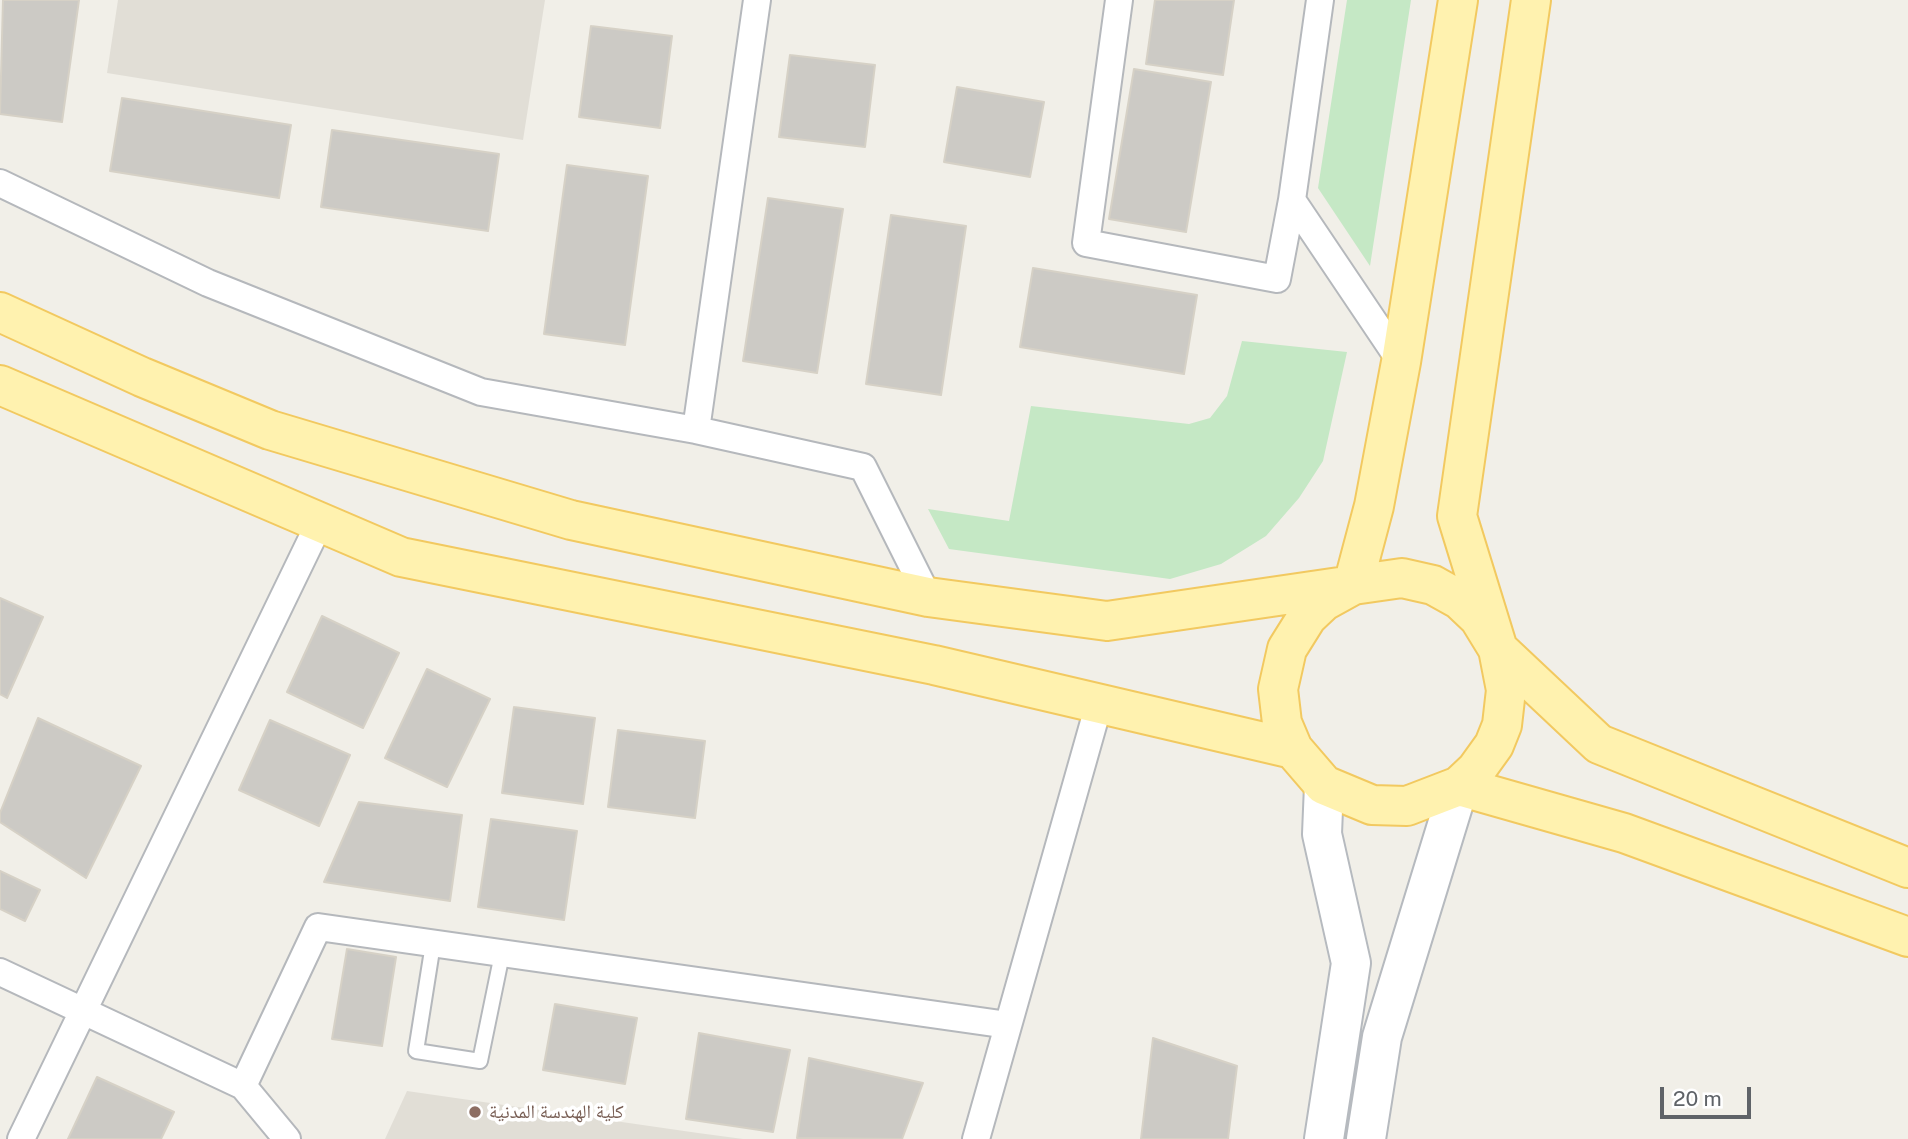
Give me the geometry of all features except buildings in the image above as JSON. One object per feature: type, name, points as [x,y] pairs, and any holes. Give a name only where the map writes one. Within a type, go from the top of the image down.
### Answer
[{"type":"main road","points":[[1458,0],[1401,362],[1374,506],[1353,585],[1324,601],[1307,617],[1287,649],[1278,689],[1282,723],[1293,749],[1324,785],[1372,806],[1407,806],[1459,786],[1476,770],[1494,745],[1502,725],[1507,690],[1498,649],[1457,516],[1531,0]]},
{"type":"main road","points":[[0,312],[142,377],[270,430],[571,520],[928,597],[1107,621],[1402,578],[1433,585],[1460,600],[1479,618],[1498,649],[1599,744],[1908,868]]},
{"type":"main road","points":[[0,385],[401,557],[934,665],[1293,749]]},
{"type":"main road","points":[[1324,785],[1322,834],[1351,963],[1324,1139]]},
{"type":"main road","points":[[1459,786],[1624,833],[1908,937]]},
{"type":"main road","points":[[1366,1139],[1382,1037],[1459,786]]},
{"type":"street","points":[[695,430],[757,0]]},
{"type":"street","points":[[1119,0],[1086,243],[1277,279],[1292,200],[1320,0]]},
{"type":"street","points":[[0,183],[208,283],[481,392],[695,430],[863,467],[928,597]]},
{"type":"street","points":[[1292,200],[1401,362]]},
{"type":"street","points":[[21,1139],[320,522]]},
{"type":"street","points":[[976,1139],[1099,704]]},
{"type":"street","points":[[243,1086],[318,927],[1008,1026]]},
{"type":"street","points":[[0,972],[84,1009],[243,1086],[287,1139]]},
{"type":"lane","points":[[433,944],[416,1051],[480,1061],[502,954]]},
{"type":"shaded area","points":[[118,0],[545,0],[523,140],[107,73]]},
{"type":"shaded area","name":"كلية الهندسة المدنية","points":[[407,1091],[698,1133],[743,1139],[385,1139]]},
{"type":"green space","points":[[1347,0],[1411,0],[1370,266],[1318,188]]},
{"type":"green space","points":[[1242,341],[1347,352],[1323,461],[1299,498],[1266,536],[1221,564],[1170,579],[949,549],[928,509],[1009,521],[1031,406],[1189,424],[1210,418],[1227,396]]},
{"type":"place","name":"كلية الهندسة المدنية","points":[[475,1112]]}]
